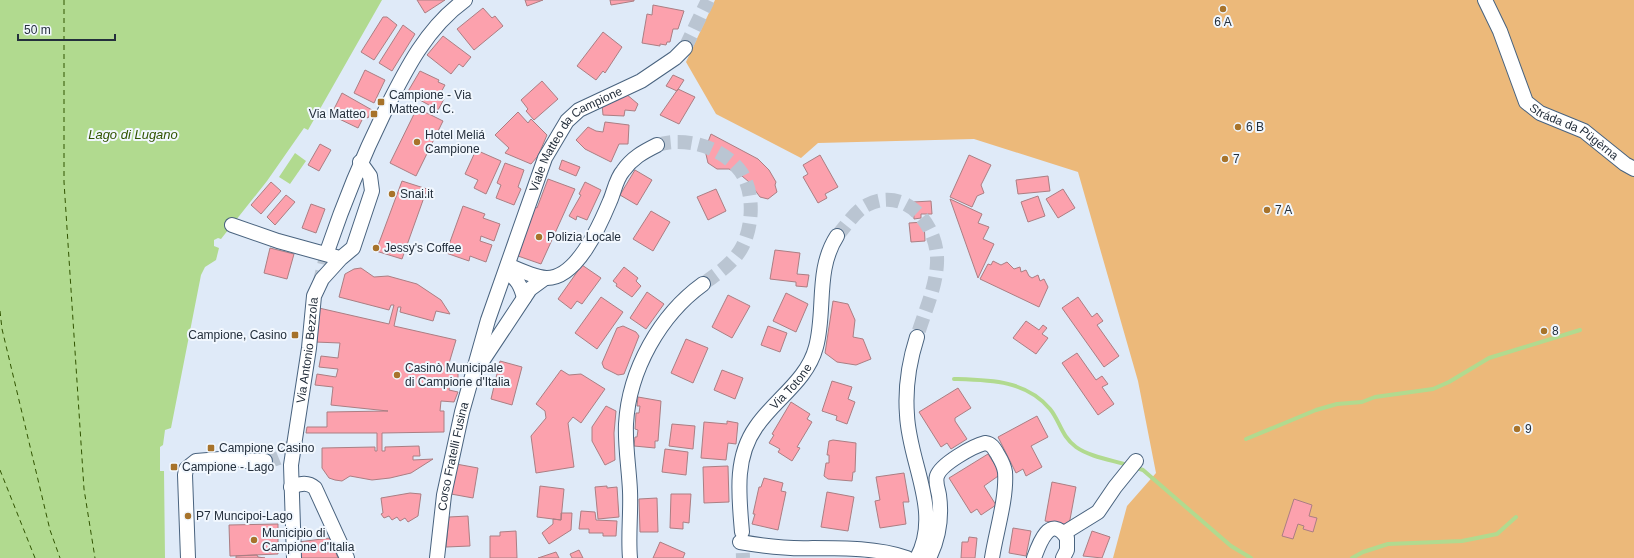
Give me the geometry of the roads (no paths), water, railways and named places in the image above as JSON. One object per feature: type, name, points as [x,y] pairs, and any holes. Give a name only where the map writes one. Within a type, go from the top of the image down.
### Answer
[{"type":"street","points":[[328,249],[360,162],[413,57],[441,21],[465,0]]},
{"type":"street","name":"Stráda da Pügèrna","points":[[1485,0],[1500,30],[1526,102],[1540,113],[1584,131],[1625,164],[1634,169]]},
{"type":"street","name":"Viale Matteo da Campione","points":[[507,268],[545,158],[567,120],[579,110],[652,75],[685,48]]},
{"type":"street","points":[[507,268],[545,278],[553,277],[570,269],[586,249],[609,204],[622,172],[638,154],[657,145]]},
{"type":"street","name":"Via Antonio Bezzola","points":[[294,558],[291,465],[309,348],[314,296],[322,279],[341,258],[353,248],[372,191],[370,176],[360,162]]},
{"type":"street","points":[[232,225],[278,241],[341,258]]},
{"type":"street","name":"Via Totone","points":[[837,236],[826,258],[822,277],[820,324],[816,348],[810,364],[789,392],[756,426],[743,455],[739,484],[741,537],[762,545],[813,548],[832,547],[890,552],[907,558]]},
{"type":"street","points":[[507,268],[518,282],[524,298]]},
{"type":"street","name":"Corso Fratelli Fusina","points":[[437,558],[440,525],[451,454],[488,320],[507,268]]},
{"type":"street","points":[[472,376],[530,289],[545,278]]},
{"type":"street","points":[[630,558],[630,491],[626,446],[626,422],[630,396],[637,374],[655,337],[685,298],[703,284]]},
{"type":"street","points":[[917,337],[910,365],[907,408],[910,438],[926,507],[925,534],[917,558]]},
{"type":"street","points":[[929,558],[935,547],[940,519],[937,477],[941,470],[950,462],[984,443],[990,444],[993,447],[1003,464],[1005,471],[1002,506],[992,558]]},
{"type":"street","points":[[188,558],[185,476],[186,470],[190,464],[196,461],[208,459],[232,458],[244,461],[265,462]]},
{"type":"street","points":[[1034,558],[1044,534],[1053,530],[1064,533],[1098,512],[1136,461]]},
{"type":"street","points":[[291,487],[305,483],[311,484],[315,488],[347,558]]},
{"type":"street","points":[[1063,558],[1068,543],[1064,533]]},
{"type":"water","name":"Lago di Lugano","points":[[0,0],[382,0],[308,130],[304,128],[267,181],[221,239],[218,238],[214,240],[214,246],[219,248],[216,260],[205,267],[201,275],[171,428],[165,430],[163,445],[160,447],[160,471],[164,471],[165,558],[0,558]]},
{"type":"water","points":[[295,153],[306,161],[290,184],[279,177]]},
{"type":"waterway","points":[[1246,439],[1316,410],[1337,404],[1362,402],[1375,397],[1433,389],[1449,382],[1489,358],[1580,330]]},
{"type":"waterway","points":[[954,379],[993,381],[1018,387],[1030,392],[1050,409],[1067,438],[1076,447],[1094,456],[1128,465]]},
{"type":"waterway","points":[[1134,467],[1143,470],[1231,546],[1251,558]]},
{"type":"waterway","points":[[1352,558],[1363,552],[1388,544],[1462,541],[1497,534],[1516,517]]},
{"type":"tunnel","points":[[685,48],[708,0]]},
{"type":"tunnel","points":[[657,145],[679,142],[691,143],[714,150],[733,163],[746,180],[749,190],[751,210],[745,241],[734,259],[703,284]]},
{"type":"tunnel","points":[[837,236],[859,211],[867,205],[881,200],[895,200],[907,205],[926,223],[936,249],[937,263],[932,291],[917,337]]},
{"type":"tunnel","points":[[319,285],[328,249]]},
{"type":"tunnel","points":[[265,461],[280,458],[284,455],[293,444],[294,438]]},
{"type":"tunnel","points":[[742,532],[743,558]]},
{"type":"place","name":"6 A","points":[[1223,9]]},
{"type":"place","name":"Campione - Via Matteo d. C.","points":[[381,102]]},
{"type":"place","name":"Via Matteo","points":[[374,114]]},
{"type":"place","name":"6 B","points":[[1238,127]]},
{"type":"place","name":"Hotel Meliá Campione","points":[[417,142]]},
{"type":"place","name":"7","points":[[1225,159]]},
{"type":"place","name":"Snai.it","points":[[392,194]]},
{"type":"place","name":"7 A","points":[[1267,210]]},
{"type":"place","name":"Polizia Locale","points":[[539,237]]},
{"type":"place","name":"Jessy's Coffee","points":[[376,248]]},
{"type":"place","name":"8","points":[[1544,331]]},
{"type":"place","name":"Campione, Casino","points":[[295,335]]},
{"type":"place","name":"Casinò Municipale di Campione d'Italia","points":[[397,375]]},
{"type":"place","name":"9","points":[[1517,429]]},
{"type":"place","name":"Campione Casino","points":[[211,448]]},
{"type":"place","name":"Campione - Lago","points":[[174,467]]},
{"type":"place","name":"P7 Muncipoi-Lago","points":[[188,516]]},
{"type":"place","name":"Municipio di Campione d'Italia","points":[[254,540]]}]
